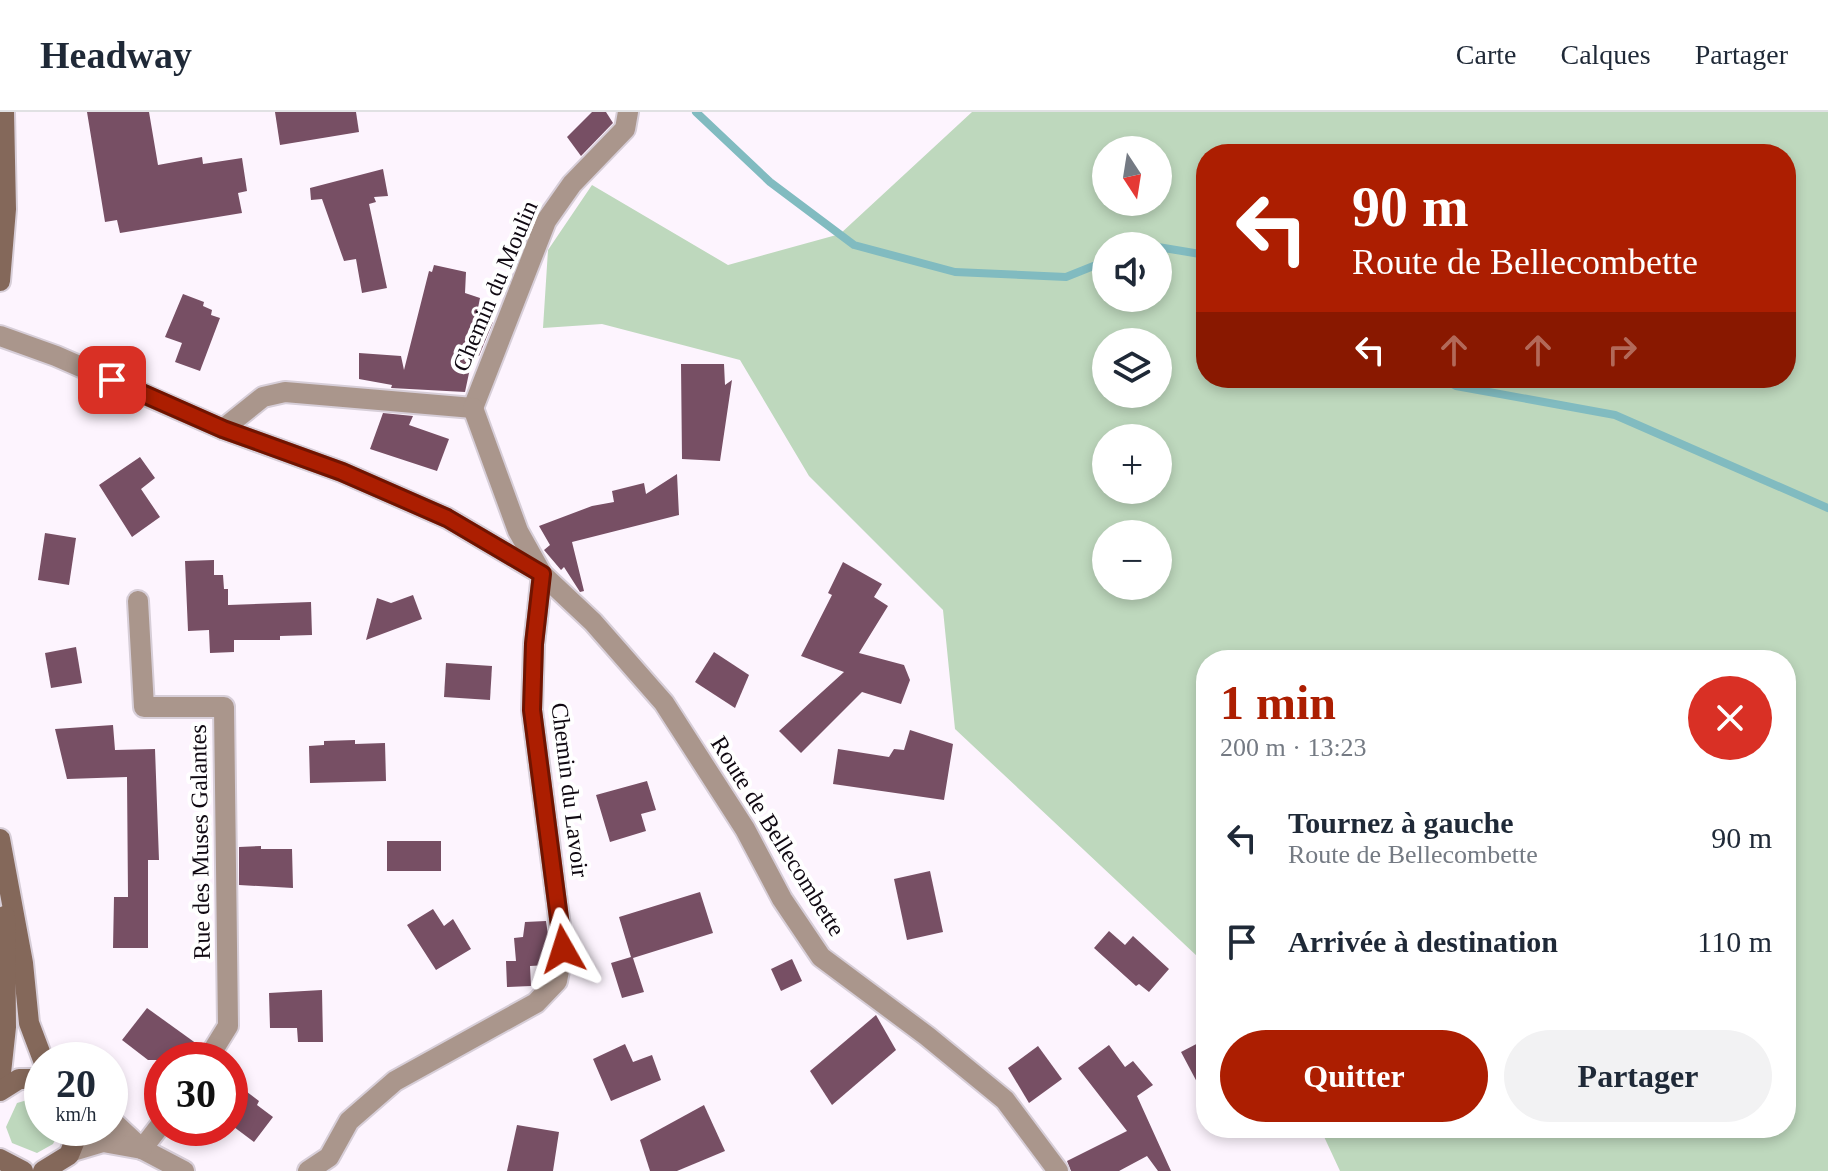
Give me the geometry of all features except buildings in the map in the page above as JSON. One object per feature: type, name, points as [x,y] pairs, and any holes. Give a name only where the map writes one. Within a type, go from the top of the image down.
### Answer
[{"type":"main road","points":[[0,281],[6,209],[4,112]]},
{"type":"main road","points":[[0,839],[23,963],[29,1023],[36,1042]]},
{"type":"main road","points":[[0,1082],[6,1027],[5,872]]},
{"type":"main road","points":[[0,1091],[24,1079]]},
{"type":"main road","points":[[43,1171],[66,1161]]},
{"type":"street","name":"Chemin du Moulin","points":[[473,408],[546,221],[572,184],[625,129],[628,112]]},
{"type":"street","name":"Route de Bellecombette","points":[[0,336],[56,356],[223,429],[342,472],[447,518],[542,574],[593,622],[664,703],[745,829],[782,899],[821,957],[927,1036],[1005,1100],[1058,1171]]},
{"type":"street","points":[[223,429],[263,397],[285,392],[473,408]]},
{"type":"street","name":"Route de Bellecombette","points":[[473,408],[518,531],[542,574]]},
{"type":"street","name":"Chemin du Lavoir","points":[[312,1170],[329,1157],[349,1121],[395,1081],[536,1003],[557,981],[563,949],[532,710],[534,644],[542,574]]},
{"type":"street","name":"Rue des Muses Galantes","points":[[138,601],[144,707],[224,707],[228,1026],[218,1042]]},
{"type":"street","points":[[128,1136],[142,1149],[184,1171]]},
{"type":"street","points":[[66,1161],[103,1142],[142,1149]]},
{"type":"green space","points":[[972,112],[1828,112],[1828,1171],[1340,1171],[1325,1138],[1796,1138],[1796,650],[1196,650],[1196,955],[955,729],[943,610],[809,476],[740,360],[602,324],[543,328],[548,250],[592,185],[728,265],[840,234]]},
{"type":"green space","points":[[24,1101],[24,1146],[49,1146],[37,1153],[12,1143],[6,1127],[17,1103]]},
{"type":"waterway","points":[[696,112],[770,182],[854,245],[955,272],[1066,277],[1092,267]]},
{"type":"waterway","points":[[1172,249],[1196,253]]},
{"type":"waterway","points":[[1467,388],[1615,415],[1828,508]]},
{"type":"route","points":[[112,380],[223,429],[342,472],[447,518],[542,574],[534,644],[532,710],[553,851],[563,949]]}]
